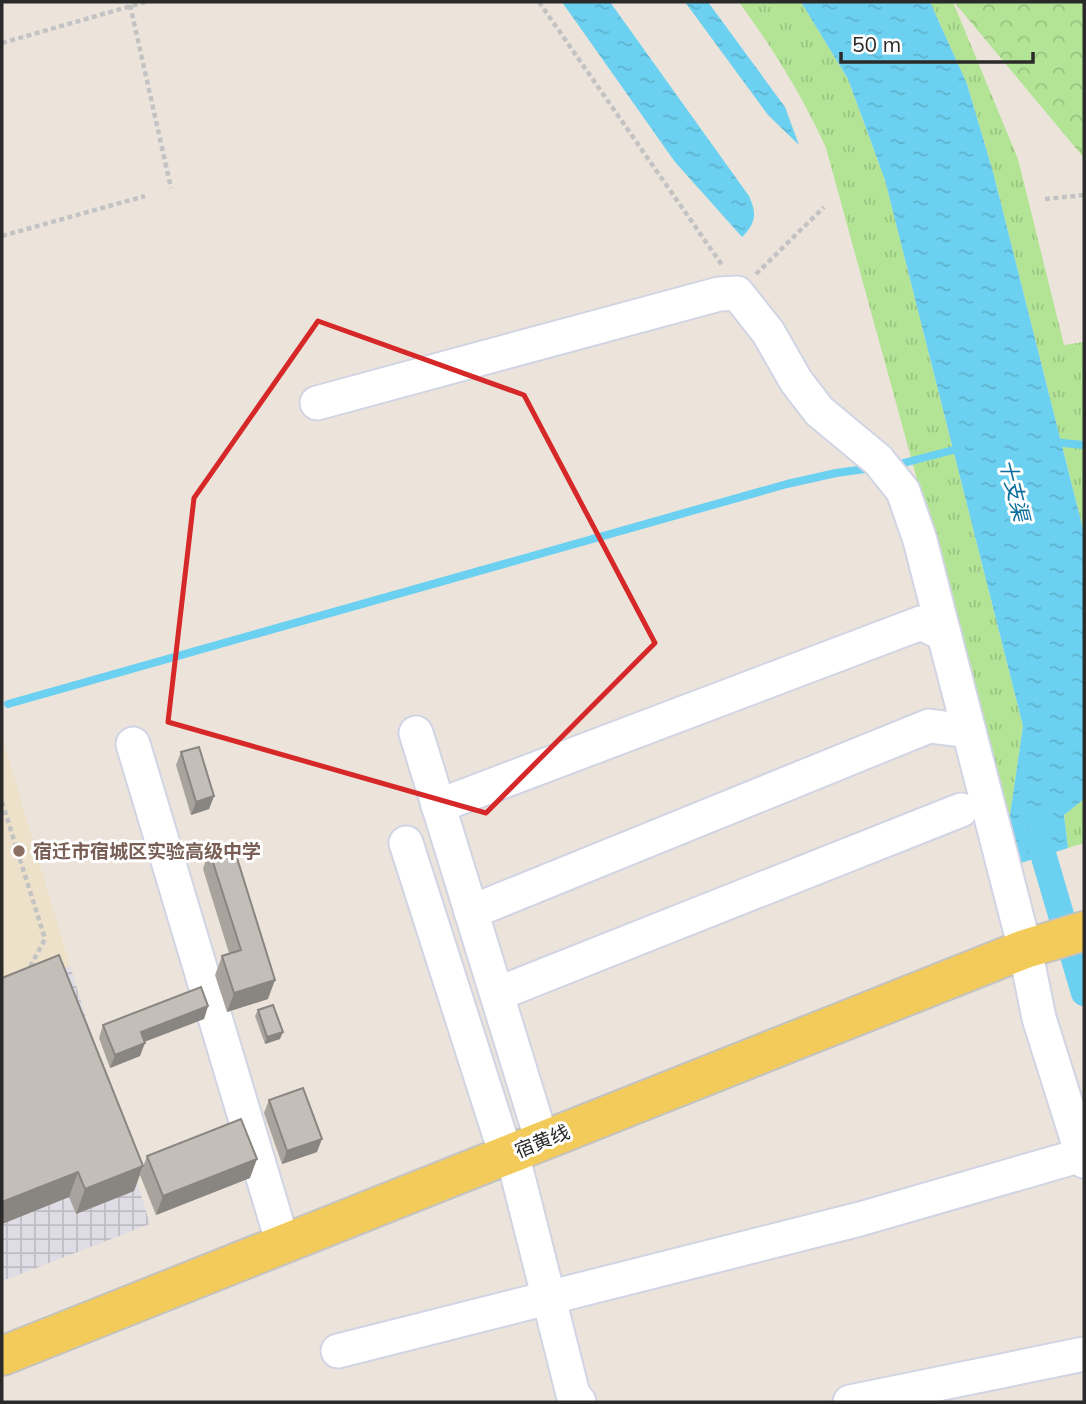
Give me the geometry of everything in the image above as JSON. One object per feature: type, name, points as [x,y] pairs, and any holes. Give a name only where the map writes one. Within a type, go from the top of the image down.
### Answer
[{"type":"main road","name":"宿黄线","points":[[2,1356],[1032,947],[1084,931]]},
{"type":"street","points":[[317,403],[719,294],[737,293],[768,332],[812,403],[886,468],[903,491],[912,515],[969,731],[1032,947],[1040,1018],[1083,1158],[860,1219],[338,1351]]},
{"type":"street","points":[[438,806],[921,623],[944,634]]},
{"type":"street","points":[[471,912],[929,726],[969,731]]},
{"type":"street","points":[[416,733],[496,994],[520,1150],[549,1298],[573,1394],[579,1402]]},
{"type":"street","points":[[133,744],[283,1244]]},
{"type":"street","points":[[496,994],[961,810]]},
{"type":"street","points":[[406,843],[520,1150]]},
{"type":"street","points":[[849,1402],[1084,1354]]},
{"type":"path","points":[[2,43],[145,2]]},
{"type":"path","points":[[539,2],[721,262],[737,293],[824,207]]},
{"type":"path","points":[[130,5],[171,188]]},
{"type":"path","points":[[1045,199],[1084,195]]},
{"type":"path","points":[[2,236],[145,196]]},
{"type":"path","points":[[2,802],[44,939],[26,975]]},
{"type":"highlighted area","points":[[318,321],[524,395],[655,643],[486,813],[168,722],[194,498]]},
{"type":"shaded area","name":"宿迁市宿城区实验高级中学","points":[[2,736],[70,966],[2,993]]},
{"type":"shaded area","points":[[70,966],[150,1224],[2,1281],[2,993]]},
{"type":"green space","points":[[739,2],[801,2],[848,79],[885,180],[1023,726],[1009,822],[1021,863],[991,872],[921,494],[826,148],[786,73]]},
{"type":"green space","points":[[930,2],[953,2],[1018,159],[1064,345],[1084,342],[1084,533],[993,172],[967,84]]},
{"type":"green space","points":[[954,2],[1084,2],[1084,158]]},
{"type":"green space","points":[[1084,799],[1084,843],[1068,848],[1064,815]]},
{"type":"water","points":[[562,2],[610,2],[749,196],[754,218],[742,237],[675,162]]},
{"type":"water","points":[[685,2],[708,2],[785,107],[799,145],[768,115]]},
{"type":"water","points":[[801,2],[930,2],[967,84],[993,172],[1084,533],[1084,799],[1064,815],[1068,848],[1021,863],[1009,822],[1023,726],[885,180],[848,79]]},
{"type":"building","points":[[199,747],[214,796],[196,802],[181,752]]},
{"type":"building","points":[[232,842],[275,980],[234,993],[222,956],[241,950],[209,850]]},
{"type":"building","points":[[59,955],[143,1166],[85,1189],[78,1172],[2,1202],[2,978]]},
{"type":"building","points":[[201,987],[208,1006],[141,1032],[145,1043],[115,1055],[103,1025]]},
{"type":"building","points":[[273,1005],[283,1032],[267,1037],[258,1010]]},
{"type":"building","points":[[303,1088],[322,1139],[287,1151],[269,1100]]},
{"type":"building","points":[[241,1119],[257,1159],[163,1196],[147,1156]]},
{"type":"waterway","points":[[1052,442],[1084,445]]},
{"type":"waterway","points":[[892,466],[961,448]]},
{"type":"waterway","points":[[8,704],[787,484],[872,468]]},
{"type":"waterway","name":"十支渠","points":[[1042,820],[1039,840],[1084,993]]},
{"type":"place","name":"宿迁市宿城区实验高级中学","points":[[19,851]]}]
